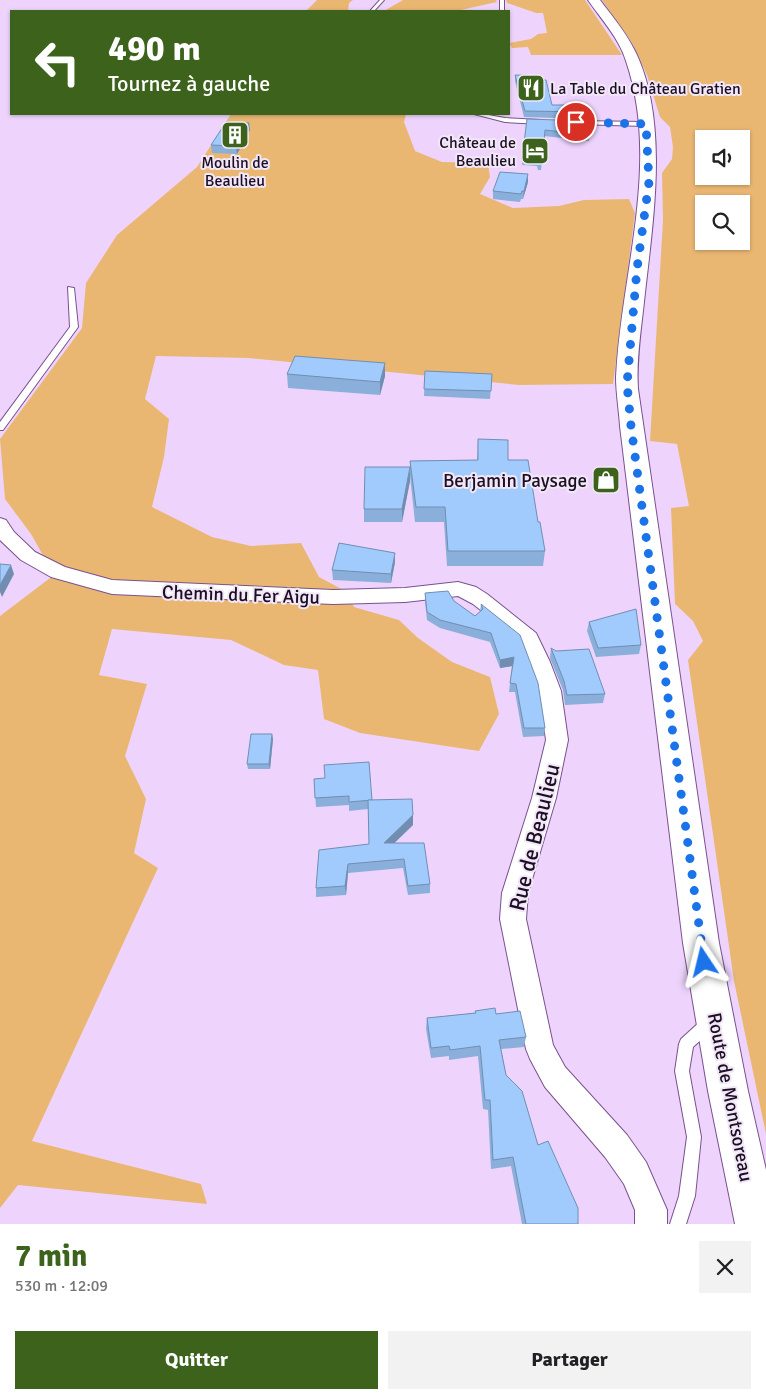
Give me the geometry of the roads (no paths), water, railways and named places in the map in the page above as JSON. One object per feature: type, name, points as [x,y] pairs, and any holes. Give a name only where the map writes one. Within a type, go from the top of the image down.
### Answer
[{"type":"main road","name":"Route de Montsoreau","points":[[594,0],[632,59],[643,97],[649,182],[636,278],[627,384],[631,426],[658,611],[701,943],[728,1091],[757,1224]]},
{"type":"street","name":"Chemin du Fer Aigu","points":[[0,524],[7,536],[28,556],[58,572],[112,587],[205,593],[333,597],[405,595],[458,589],[469,592],[496,612]]},
{"type":"street","name":"Rue de Beaulieu","points":[[496,612],[533,643],[550,691],[556,724],[557,740],[544,798],[515,893],[513,919],[540,1049],[555,1077],[592,1116],[635,1173],[651,1210],[651,1224]]},
{"type":"lane","points":[[373,10],[382,0]]},
{"type":"lane","points":[[482,115],[505,120],[551,122]]},
{"type":"lane","points":[[505,120],[508,115]]},
{"type":"lane","points":[[570,122],[646,124]]},
{"type":"lane","points":[[0,428],[74,327],[70,288]]},
{"type":"lane","points":[[678,1224],[687,1196],[694,1138],[682,1071],[686,1044],[714,1019]]},
{"type":"place","name":"La Table du Château Gratien","points":[[531,88]]},
{"type":"place","name":"Moulin de Beaulieu","points":[[235,135]]},
{"type":"place","name":"Château de Beaulieu","points":[[535,151]]},
{"type":"place","name":"Berjamin Paysage","points":[[606,480]]}]
